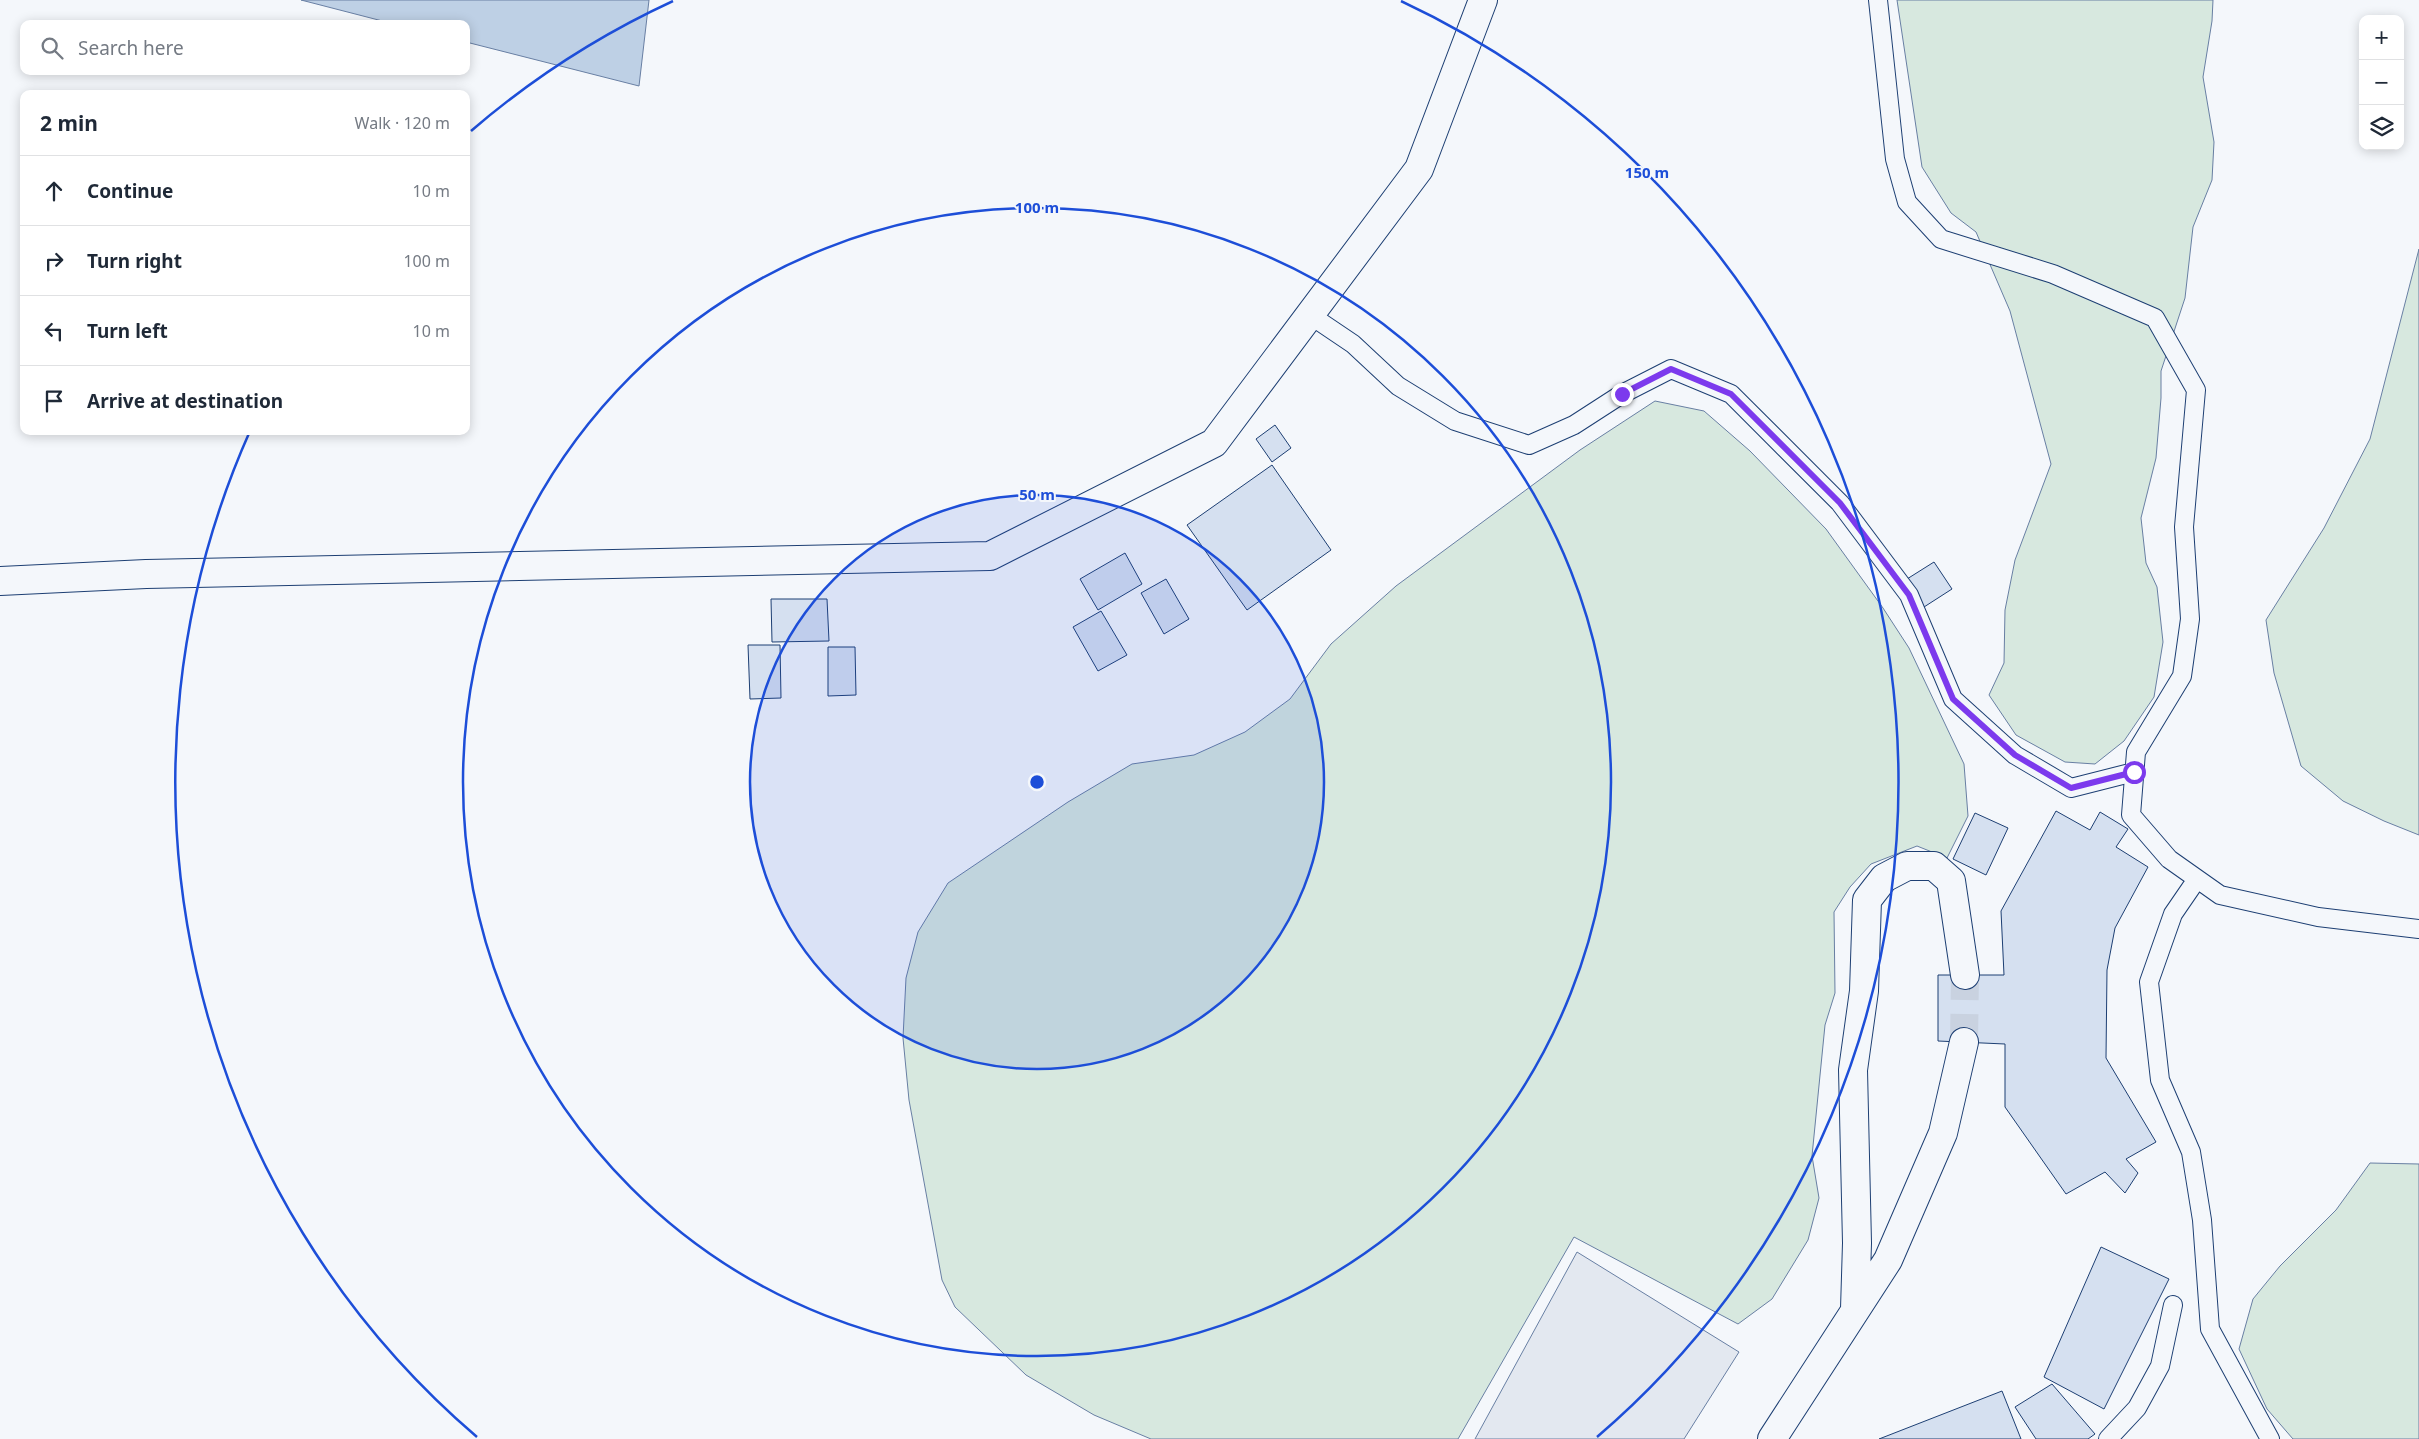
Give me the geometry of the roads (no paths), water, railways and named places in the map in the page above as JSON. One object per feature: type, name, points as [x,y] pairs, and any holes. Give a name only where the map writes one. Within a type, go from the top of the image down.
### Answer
[{"type":"street","points":[[0,581],[146,574],[990,556],[1214,443],[1419,169],[1483,0]]},
{"type":"street","points":[[1855,1309],[1857,1243],[1853,1070],[1864,991],[1867,900],[1884,878],[1907,866],[1934,866],[1951,881],[1964,975]]},
{"type":"street","points":[[1772,1439],[1888,1260],[1943,1133],[1964,1042]]},
{"type":"lane","points":[[1878,0],[1895,159],[1906,202],[1941,239],[2053,274],[2155,318],[2196,390],[2184,527],[2190,619],[2182,676],[2136,752],[2131,815],[2169,859],[2220,895],[2318,917],[2419,930]]},
{"type":"lane","points":[[1310,315],[1353,344],[1398,386],[1455,421],[1529,445],[1574,425],[1622,394],[1671,369],[1731,394],[1840,503],[1909,595],[1953,699],[2015,755],[2071,788],[2134,772]]},
{"type":"lane","points":[[2197,879],[2173,914],[2149,982],[2160,1080],[2192,1152],[2202,1220],[2210,1329],[2270,1439]]},
{"type":"lane","points":[[2108,1439],[2137,1408],[2160,1366],[2173,1305]]},
{"type":"water","points":[[301,0],[649,0],[639,86],[470,43],[470,20],[378,20]]},
{"type":"tunnel","points":[[1964,1042],[1965,975]]}]
